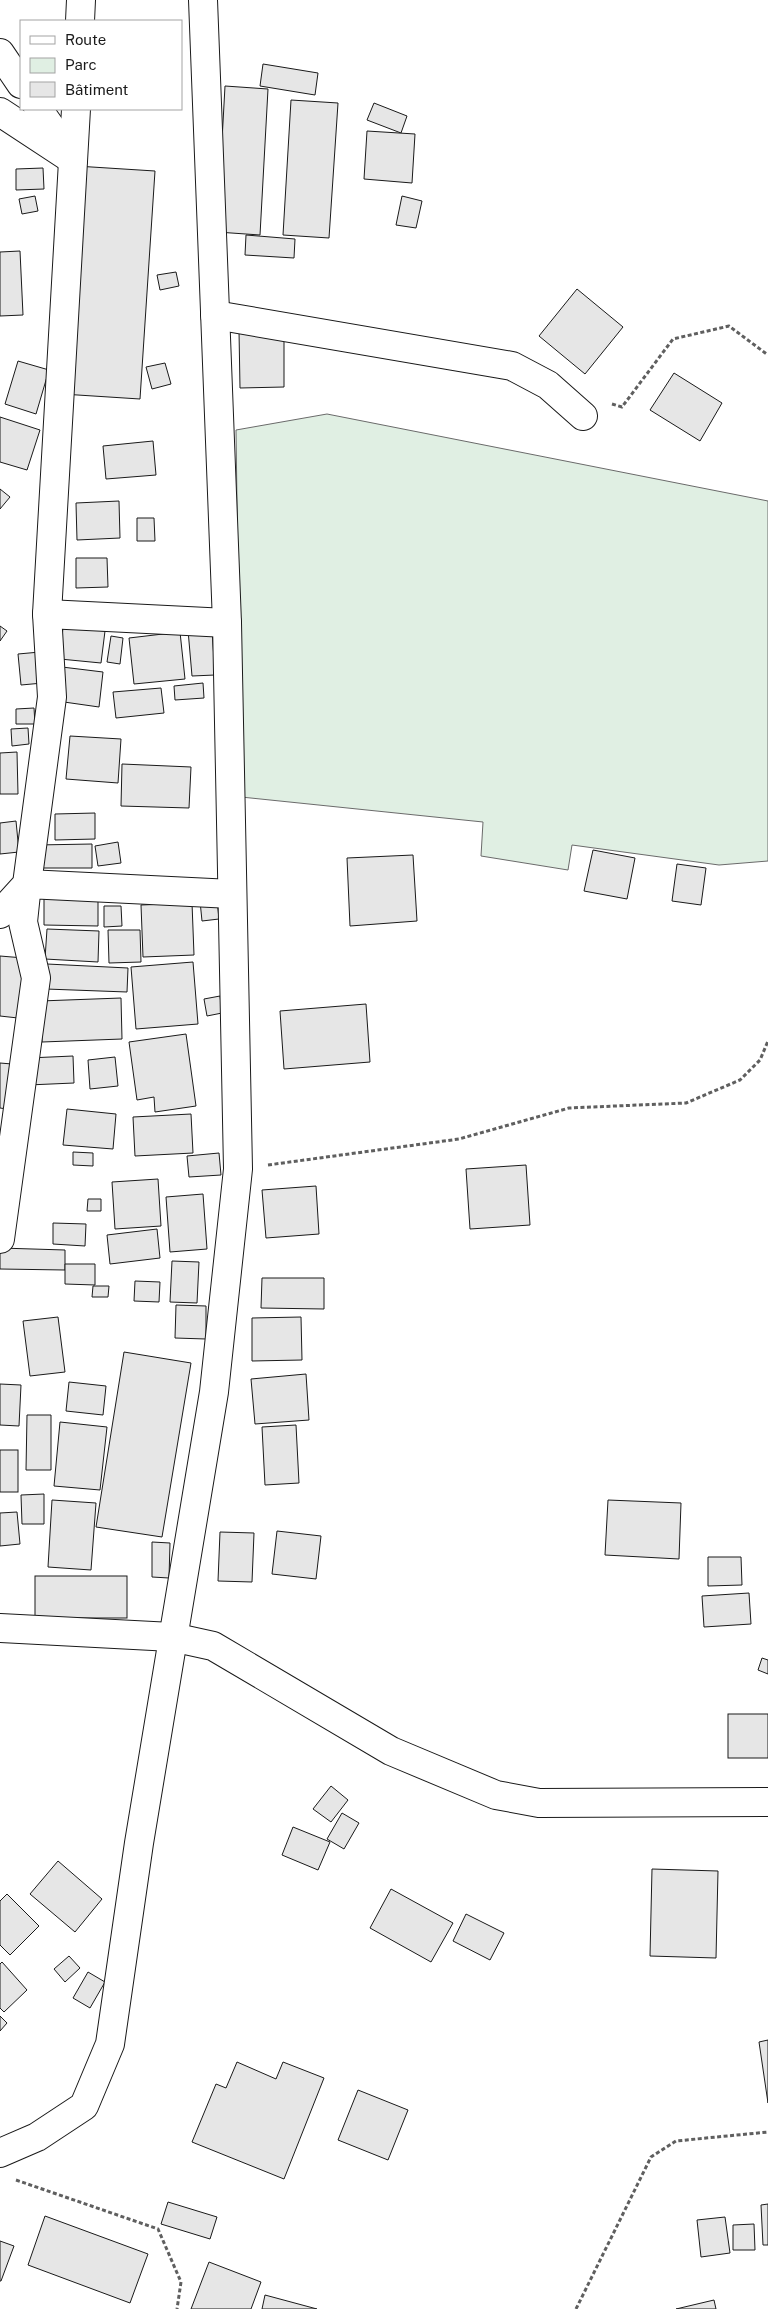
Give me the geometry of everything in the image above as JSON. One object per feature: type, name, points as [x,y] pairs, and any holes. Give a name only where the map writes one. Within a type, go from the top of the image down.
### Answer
[{"type":"street","points":[[80,20],[82,0]]},
{"type":"street","points":[[5,2165],[37,2137],[84,2106],[110,2044],[172,1638],[214,1392],[238,1169],[227,624],[203,0]]},
{"type":"street","points":[[0,53],[20,83]]},
{"type":"street","points":[[39,110],[74,160]]},
{"type":"street","points":[[0,1239],[36,978],[22,922],[52,697],[47,614],[76,110]]},
{"type":"street","points":[[0,112],[74,160]]},
{"type":"street","points":[[215,315],[512,366],[593,409]]},
{"type":"street","points":[[47,614],[227,624]]},
{"type":"street","points":[[27,884],[232,894]]},
{"type":"street","points":[[0,914],[27,884]]},
{"type":"street","points":[[0,1628],[172,1638],[213,1646],[391,1751],[496,1795],[539,1803],[768,1802]]},
{"type":"path","points":[[593,409],[622,407],[673,339],[729,326],[768,355]]},
{"type":"path","points":[[238,1169],[459,1139],[569,1108],[686,1103],[740,1080],[760,1060],[768,1041]]},
{"type":"path","points":[[576,2309],[651,2156],[676,2141],[768,2132]]},
{"type":"path","points":[[5,2165],[158,2229],[181,2282],[176,2309]]},
{"type":"green space","points":[[327,414],[768,501],[768,861],[719,865],[572,845],[568,870],[481,856],[483,822],[241,797],[236,430]]},
{"type":"building","points":[[263,64],[318,73],[315,95],[260,86]]},
{"type":"building","points":[[225,86],[268,89],[260,235],[217,232]]},
{"type":"building","points":[[291,100],[338,103],[329,238],[283,235]]},
{"type":"building","points":[[374,103],[407,116],[401,133],[367,120]]},
{"type":"building","points":[[367,131],[415,134],[412,183],[364,179]]},
{"type":"building","points":[[76,166],[155,171],[140,399],[62,394]]},
{"type":"building","points":[[43,168],[44,189],[16,190],[16,169]]},
{"type":"building","points":[[35,196],[38,211],[22,214],[19,199]]},
{"type":"building","points":[[402,196],[422,201],[416,228],[396,225]]},
{"type":"building","points":[[246,235],[295,239],[294,258],[245,255]]},
{"type":"building","points":[[20,251],[23,315],[0,316],[0,252]]},
{"type":"building","points":[[176,272],[179,286],[160,290],[157,275]]},
{"type":"building","points":[[577,289],[623,327],[585,374],[539,336]]},
{"type":"building","points":[[284,330],[284,387],[240,388],[239,331]]},
{"type":"building","points":[[18,361],[49,370],[36,414],[5,404]]},
{"type":"building","points":[[165,363],[171,384],[152,389],[146,367]]},
{"type":"building","points":[[674,373],[722,403],[700,441],[650,410]]},
{"type":"building","points":[[0,417],[40,430],[27,470],[0,462]]},
{"type":"building","points":[[153,441],[156,475],[106,479],[103,446]]},
{"type":"building","points":[[0,489],[10,497],[0,509]]},
{"type":"building","points":[[119,501],[120,538],[77,540],[76,503]]},
{"type":"building","points":[[137,518],[154,518],[155,541],[137,541]]},
{"type":"building","points":[[76,558],[107,558],[108,587],[76,588]]},
{"type":"building","points":[[0,626],[7,631],[0,641]]},
{"type":"building","points":[[63,627],[105,631],[101,663],[60,659]]},
{"type":"building","points":[[212,629],[215,675],[192,676],[188,630]]},
{"type":"building","points":[[180,632],[185,679],[134,684],[129,638]]},
{"type":"building","points":[[111,636],[123,638],[120,664],[107,662]]},
{"type":"building","points":[[40,652],[43,683],[21,685],[18,654]]},
{"type":"building","points":[[62,667],[103,672],[99,707],[57,701]]},
{"type":"building","points":[[203,683],[204,698],[175,700],[174,686]]},
{"type":"building","points":[[161,688],[164,713],[116,718],[113,692]]},
{"type":"building","points":[[34,708],[35,724],[16,724],[16,709]]},
{"type":"building","points":[[28,728],[29,744],[12,746],[11,729]]},
{"type":"building","points":[[70,736],[121,739],[118,783],[66,779]]},
{"type":"building","points":[[17,752],[18,794],[0,794],[0,753]]},
{"type":"building","points":[[122,764],[191,767],[189,808],[121,806]]},
{"type":"building","points":[[95,813],[95,839],[55,840],[55,814]]},
{"type":"building","points":[[16,821],[19,852],[0,854],[0,823]]},
{"type":"building","points":[[118,842],[121,863],[98,866],[95,846]]},
{"type":"building","points":[[92,844],[92,868],[37,868],[36,845]]},
{"type":"building","points":[[593,850],[635,858],[627,899],[584,891]]},
{"type":"building","points":[[413,855],[417,921],[350,926],[347,858]]},
{"type":"building","points":[[677,864],[706,868],[701,905],[672,901]]},
{"type":"building","points":[[44,891],[98,892],[98,926],[44,925]]},
{"type":"building","points":[[217,900],[219,919],[202,921],[200,901]]},
{"type":"building","points":[[192,903],[194,955],[143,957],[141,905]]},
{"type":"building","points":[[104,906],[121,906],[122,926],[104,927]]},
{"type":"building","points":[[47,929],[99,931],[98,962],[45,959]]},
{"type":"building","points":[[108,930],[140,930],[141,962],[109,963]]},
{"type":"building","points":[[0,956],[24,958],[18,1018],[0,1016]]},
{"type":"building","points":[[193,962],[198,1024],[136,1029],[131,967]]},
{"type":"building","points":[[47,964],[128,968],[127,992],[46,989]]},
{"type":"building","points":[[220,996],[222,1013],[207,1016],[204,999]]},
{"type":"building","points":[[121,998],[122,1039],[42,1042],[40,1001]]},
{"type":"building","points":[[366,1004],[370,1062],[284,1069],[280,1011]]},
{"type":"building","points":[[186,1034],[196,1106],[155,1112],[154,1097],[137,1100],[129,1042]]},
{"type":"building","points":[[73,1056],[74,1083],[28,1085],[28,1058]]},
{"type":"building","points":[[115,1057],[118,1086],[90,1089],[88,1060]]},
{"type":"building","points":[[0,1063],[12,1064],[7,1109],[0,1108]]},
{"type":"building","points":[[67,1109],[116,1114],[113,1149],[63,1145]]},
{"type":"building","points":[[191,1114],[193,1153],[135,1156],[133,1117]]},
{"type":"building","points":[[73,1152],[93,1153],[93,1166],[73,1165]]},
{"type":"building","points":[[219,1153],[221,1175],[189,1177],[187,1156]]},
{"type":"building","points":[[526,1165],[530,1225],[470,1229],[466,1169]]},
{"type":"building","points":[[158,1179],[161,1226],[115,1229],[112,1182]]},
{"type":"building","points":[[316,1186],[319,1234],[266,1238],[262,1190]]},
{"type":"building","points":[[203,1194],[207,1249],[170,1252],[166,1197]]},
{"type":"building","points":[[88,1199],[101,1199],[101,1211],[87,1211]]},
{"type":"building","points":[[53,1223],[86,1224],[85,1246],[53,1244]]},
{"type":"building","points":[[157,1229],[160,1258],[110,1264],[107,1235]]},
{"type":"building","points":[[0,1248],[65,1250],[65,1270],[0,1269]]},
{"type":"building","points":[[172,1261],[199,1262],[197,1303],[170,1302]]},
{"type":"building","points":[[65,1264],[95,1264],[95,1285],[65,1284]]},
{"type":"building","points":[[262,1278],[324,1278],[324,1309],[261,1308]]},
{"type":"building","points":[[135,1281],[160,1282],[159,1302],[134,1301]]},
{"type":"building","points":[[93,1286],[109,1286],[108,1297],[92,1297]]},
{"type":"building","points":[[176,1305],[206,1306],[206,1339],[175,1338]]},
{"type":"building","points":[[58,1317],[65,1372],[30,1376],[23,1321]]},
{"type":"building","points":[[301,1317],[302,1360],[252,1361],[252,1318]]},
{"type":"building","points":[[124,1352],[191,1363],[162,1537],[96,1527]]},
{"type":"building","points":[[306,1374],[309,1420],[255,1424],[251,1379]]},
{"type":"building","points":[[69,1382],[106,1386],[103,1415],[66,1411]]},
{"type":"building","points":[[0,1384],[21,1385],[19,1426],[0,1425]]},
{"type":"building","points":[[27,1415],[51,1415],[51,1470],[26,1470]]},
{"type":"building","points":[[60,1422],[107,1427],[100,1490],[54,1486]]},
{"type":"building","points":[[296,1425],[299,1483],[265,1485],[262,1427]]},
{"type":"building","points":[[0,1450],[18,1450],[18,1492],[0,1492]]},
{"type":"building","points":[[44,1494],[44,1524],[22,1524],[21,1495]]},
{"type":"building","points":[[52,1500],[96,1503],[91,1570],[48,1567]]},
{"type":"building","points":[[608,1500],[681,1503],[679,1559],[605,1555]]},
{"type":"building","points":[[17,1512],[20,1544],[0,1546],[0,1513]]},
{"type":"building","points":[[277,1531],[321,1536],[316,1579],[272,1574]]},
{"type":"building","points":[[220,1532],[254,1533],[252,1582],[218,1581]]},
{"type":"building","points":[[152,1542],[170,1543],[169,1578],[152,1577]]},
{"type":"building","points":[[708,1557],[741,1557],[742,1585],[708,1586]]},
{"type":"building","points":[[35,1576],[127,1576],[127,1618],[35,1618]]},
{"type":"building","points":[[749,1593],[751,1624],[704,1627],[702,1596]]},
{"type":"building","points":[[762,1658],[768,1660],[768,1674],[758,1670]]},
{"type":"building","points":[[728,1714],[768,1714],[768,1758],[728,1758]]},
{"type":"building","points":[[331,1786],[348,1800],[331,1822],[313,1809]]},
{"type":"building","points":[[342,1813],[359,1823],[344,1849],[327,1839]]},
{"type":"building","points":[[293,1827],[330,1842],[318,1870],[282,1855]]},
{"type":"building","points":[[58,1861],[102,1899],[75,1932],[30,1894]]},
{"type":"building","points":[[652,1869],[718,1871],[716,1958],[650,1956]]},
{"type":"building","points":[[391,1889],[453,1923],[431,1962],[370,1928]]},
{"type":"building","points":[[7,1894],[39,1926],[10,1955],[0,1945],[0,1901]]},
{"type":"building","points":[[466,1914],[504,1933],[490,1960],[453,1941]]},
{"type":"building","points":[[69,1956],[80,1968],[65,1982],[54,1969]]},
{"type":"building","points":[[2,1962],[27,1990],[4,2012],[0,2008],[0,1964]]},
{"type":"building","points":[[88,1972],[105,1982],[90,2008],[73,1998]]},
{"type":"building","points":[[0,2016],[7,2023],[0,2031]]},
{"type":"building","points":[[768,2040],[768,2103],[759,2042]]},
{"type":"building","points":[[237,2062],[276,2079],[283,2062],[324,2078],[284,2179],[192,2142],[216,2084],[226,2088]]},
{"type":"building","points":[[358,2090],[408,2110],[388,2160],[338,2140]]},
{"type":"building","points":[[168,2202],[217,2217],[210,2239],[161,2224]]},
{"type":"building","points":[[768,2204],[768,2245],[763,2245],[761,2205]]},
{"type":"building","points":[[45,2216],[148,2254],[130,2303],[28,2265]]},
{"type":"building","points":[[725,2217],[730,2253],[701,2257],[697,2220]]},
{"type":"building","points":[[754,2224],[755,2250],[733,2250],[733,2225]]},
{"type":"building","points":[[0,2241],[14,2246],[1,2281],[0,2281]]},
{"type":"building","points":[[209,2262],[261,2282],[251,2309],[191,2309]]},
{"type":"building","points":[[265,2295],[317,2309],[262,2309]]},
{"type":"building","points":[[714,2300],[716,2309],[676,2309]]}]
